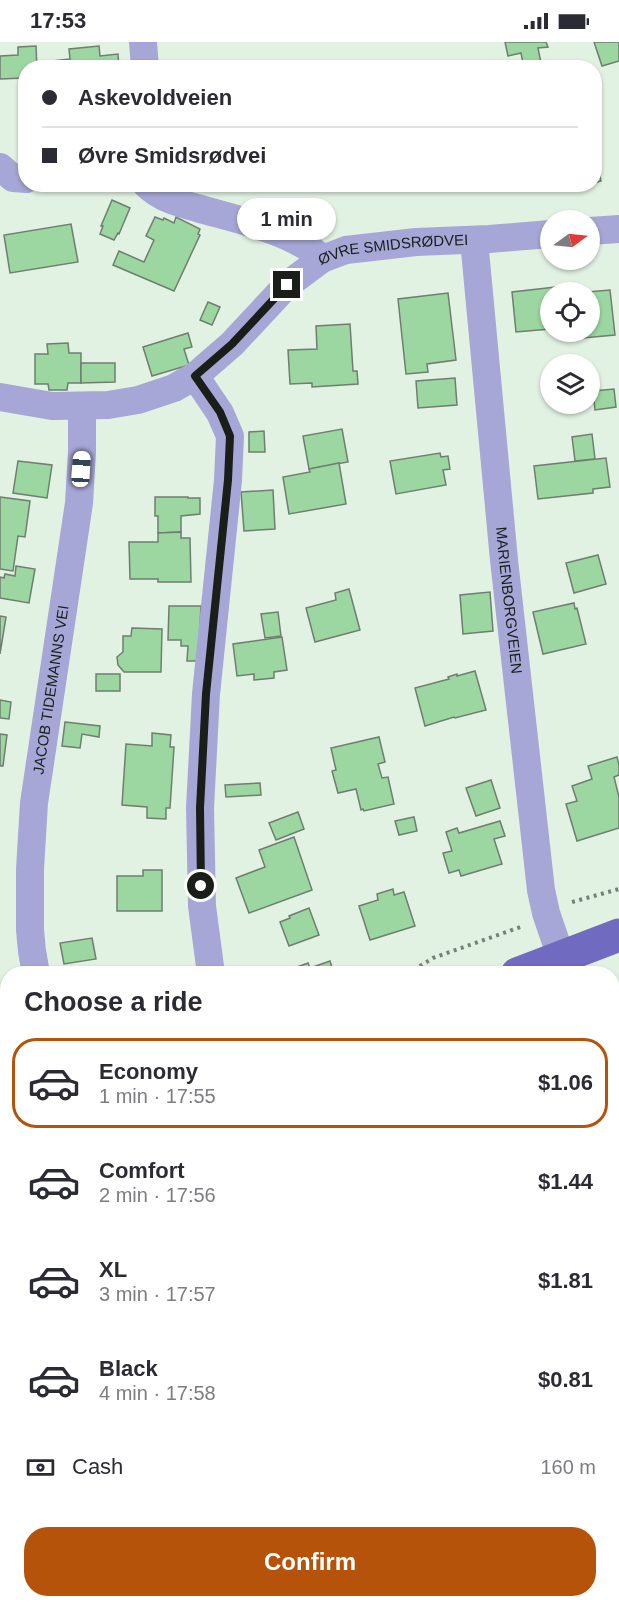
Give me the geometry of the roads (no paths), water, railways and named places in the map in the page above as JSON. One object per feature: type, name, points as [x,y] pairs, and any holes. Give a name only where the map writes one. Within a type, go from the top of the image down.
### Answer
[{"type":"main road","points":[[538,966],[619,935]]},
{"type":"street","points":[[143,42],[144,60]]},
{"type":"street","points":[[0,167],[13,178],[18,178]]},
{"type":"street","points":[[158,192],[170,200],[278,232],[314,251],[322,259]]},
{"type":"street","points":[[600,230],[619,229]]},
{"type":"street","name":"ØVRE SMIDSRØDVEI","points":[[0,397],[52,406],[108,405],[138,400],[174,388],[195,376],[232,344],[287,285],[322,259],[346,250],[416,242],[540,235]]},
{"type":"street","name":"MARIENBORGVEIEN","points":[[474,240],[505,572],[537,864],[546,913],[561,957]]},
{"type":"street","points":[[195,376],[220,412],[230,436],[228,480],[206,694],[200,808],[202,906],[210,966]]},
{"type":"street","name":"JACOB TIDEMANNS VEI","points":[[35,966],[30,920],[34,803],[79,503],[82,406]]}]
